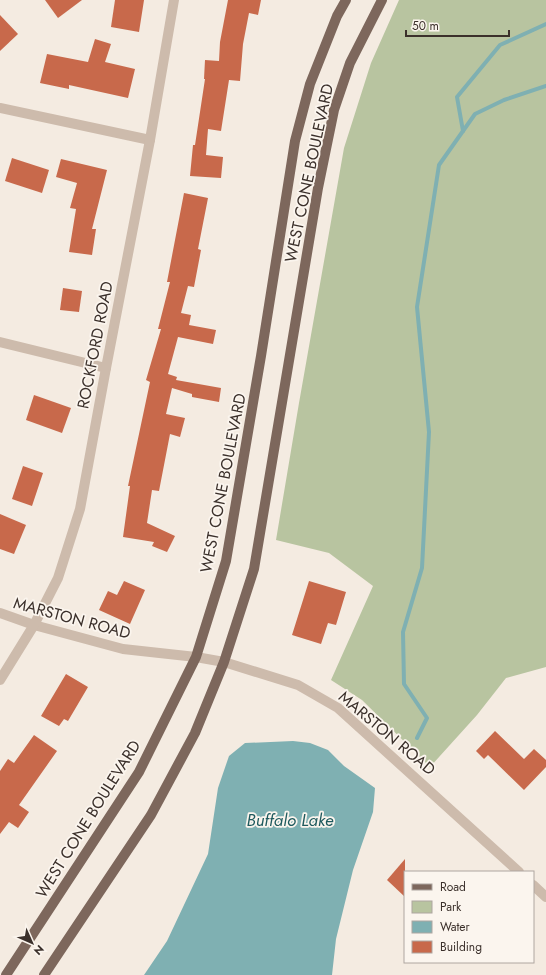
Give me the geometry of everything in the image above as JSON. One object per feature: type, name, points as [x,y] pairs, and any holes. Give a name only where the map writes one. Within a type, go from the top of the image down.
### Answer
[{"type":"main road","name":"WEST CONE BOULEVARD","points":[[6,975],[140,772],[196,657],[226,561],[259,371],[295,142],[310,84],[337,16],[346,0]]},
{"type":"main road","name":"WEST CONE BOULEVARD","points":[[44,975],[150,815],[195,733],[224,662],[254,569],[317,196],[334,110],[350,63],[382,0]]},
{"type":"street","name":"ROCKFORD ROAD","points":[[0,680],[34,625],[58,578],[80,509],[150,140],[174,0]]},
{"type":"street","points":[[0,108],[150,140]]},
{"type":"street","points":[[0,342],[106,368]]},
{"type":"street","name":"MARSTON ROAD","points":[[0,613],[34,625],[123,649],[196,657],[224,662],[298,685],[338,708],[518,871]]},
{"type":"street","points":[[534,886],[546,897]]},
{"type":"green space","points":[[399,0],[546,0],[546,667],[506,678],[477,715],[430,767],[362,700],[331,680],[373,586],[329,553],[276,540],[344,148],[371,63]]},
{"type":"water","name":"Buffalo Lake","points":[[293,741],[310,743],[328,750],[344,766],[375,788],[373,812],[353,870],[336,939],[332,975],[144,975],[167,941],[208,854],[218,788],[229,756],[245,743]]},
{"type":"building","points":[[45,0],[82,0],[58,18]]},
{"type":"building","points":[[115,0],[144,0],[139,32],[111,27]]},
{"type":"building","points":[[228,0],[261,0],[258,15],[249,13],[243,44],[240,81],[229,80],[221,131],[208,129],[206,155],[223,157],[221,178],[190,176],[193,145],[195,145],[205,79],[205,60],[219,61],[220,42]]},
{"type":"building","points":[[0,15],[18,34],[0,51]]},
{"type":"building","points":[[95,39],[111,44],[105,62],[135,69],[128,98],[69,85],[69,89],[40,83],[47,54],[88,62]]},
{"type":"building","points":[[12,158],[49,170],[42,193],[5,181]]},
{"type":"building","points":[[61,159],[107,170],[92,229],[96,229],[92,255],[69,252],[76,209],[70,208],[77,183],[56,177]]},
{"type":"building","points":[[184,193],[208,198],[198,249],[201,250],[194,287],[188,286],[181,313],[191,315],[189,325],[216,330],[213,344],[178,337],[168,374],[177,377],[176,380],[221,388],[219,402],[192,397],[192,394],[172,388],[166,414],[185,418],[180,437],[170,434],[159,491],[152,490],[147,523],[175,536],[167,552],[152,546],[154,542],[123,537],[130,486],[128,486],[150,382],[146,380],[161,329],[158,329],[170,282],[167,282]]},
{"type":"building","points":[[63,288],[82,291],[79,312],[60,310]]},
{"type":"building","points":[[34,395],[71,408],[62,433],[26,420]]},
{"type":"building","points":[[23,466],[43,473],[32,506],[12,499]]},
{"type":"building","points":[[0,514],[26,525],[14,554],[0,549]]},
{"type":"building","points":[[124,581],[145,590],[130,624],[99,610],[108,591],[117,595]]},
{"type":"building","points":[[309,581],[346,592],[336,625],[328,623],[321,644],[292,635]]},
{"type":"building","points":[[66,674],[88,687],[68,721],[64,719],[59,726],[41,716]]},
{"type":"building","points":[[495,731],[524,759],[534,749],[546,760],[546,767],[524,790],[488,755],[484,759],[476,751]]},
{"type":"building","points":[[34,735],[57,751],[19,805],[29,812],[18,828],[9,822],[0,834],[0,771],[8,759],[14,763]]},
{"type":"building","points":[[405,859],[404,896],[387,880]]},
{"type":"waterway","points":[[463,131],[457,97],[500,45],[546,24]]},
{"type":"waterway","points":[[417,738],[427,718],[404,684],[403,632],[422,568],[429,432],[417,307],[439,165],[475,114],[504,100],[546,86]]}]
